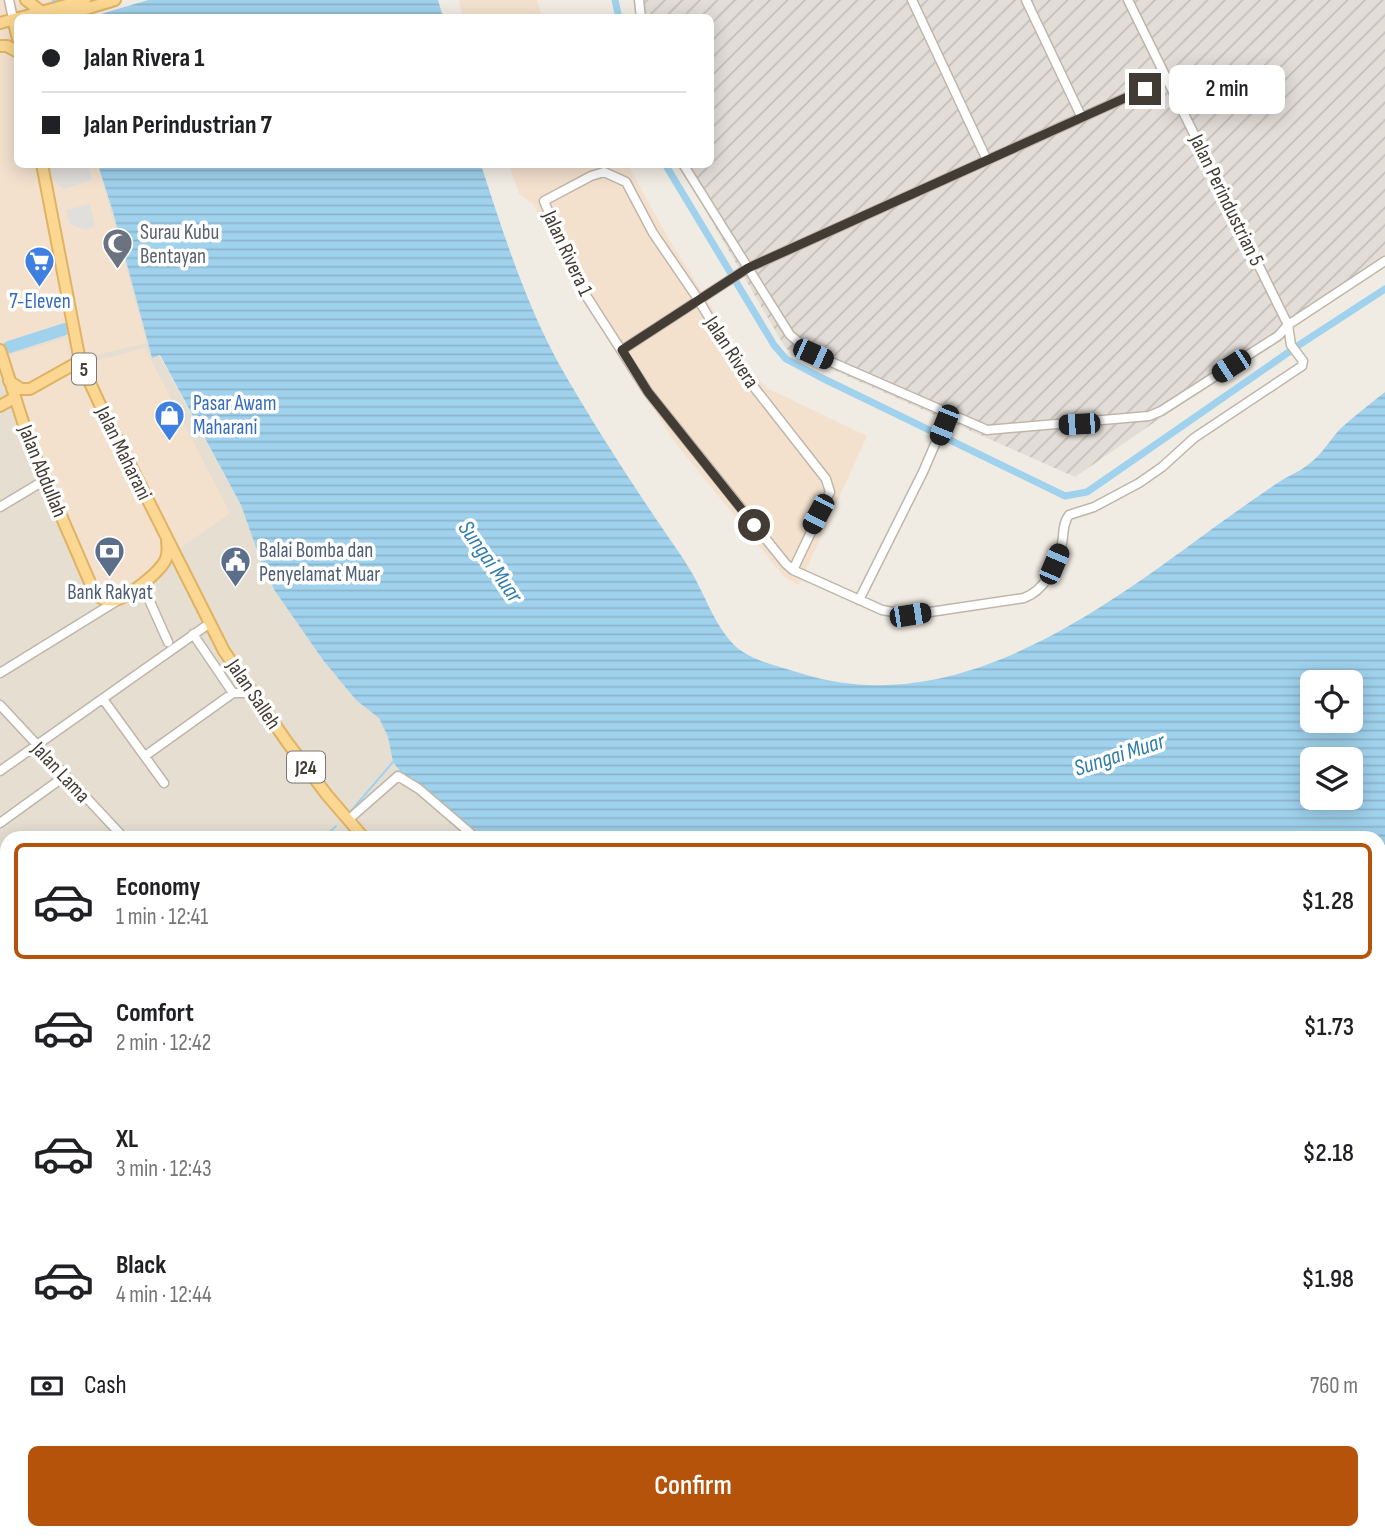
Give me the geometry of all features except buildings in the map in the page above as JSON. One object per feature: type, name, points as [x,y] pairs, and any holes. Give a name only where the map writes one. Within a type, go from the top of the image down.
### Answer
[{"type":"main road","points":[[26,0],[50,13],[115,0]]},
{"type":"main road","points":[[50,13],[85,0]]},
{"type":"main road","name":"Jalan Maharani","points":[[43,168],[80,361],[184,573]]},
{"type":"main road","name":"Jalan Abdullah","points":[[0,350],[14,398],[45,480],[91,590]]},
{"type":"main road","name":"5","points":[[9,381],[21,389],[30,389],[80,361]]},
{"type":"main road","points":[[0,407],[14,398]]},
{"type":"main road","points":[[91,590],[103,600],[117,600],[142,584],[158,571],[167,557],[167,539]]},
{"type":"main road","points":[[158,571],[169,569],[184,573]]},
{"type":"main road","name":"Jalan Salleh","points":[[184,573],[224,651],[287,742],[358,831]]},
{"type":"street","points":[[912,0],[987,160]]},
{"type":"street","points":[[1026,0],[1082,118]]},
{"type":"street","name":"Jalan Perindustrian 5","points":[[859,600],[882,610],[910,615],[1024,598],[1034,594],[1046,581],[1061,547],[1063,527],[1069,515],[1094,507],[1162,467],[1194,438],[1298,370],[1303,361],[1291,345],[1288,325],[1128,0]]},
{"type":"street","points":[[622,350],[744,271],[1167,79]]},
{"type":"street","points":[[685,168],[744,271],[790,335],[813,354],[987,430],[1106,421],[1149,416],[1161,411],[1278,336],[1288,325],[1385,261]]},
{"type":"street","name":"Jalan Rivera","points":[[579,184],[604,172],[626,183],[653,233],[698,299],[739,368],[826,479],[830,488],[793,570]]},
{"type":"street","name":"Jalan Rivera 1","points":[[579,184],[544,201],[578,283],[648,392],[793,570]]},
{"type":"street","points":[[793,570],[859,600],[938,440],[948,414]]},
{"type":"street","points":[[0,507],[45,480]]},
{"type":"street","points":[[142,584],[168,642]]},
{"type":"street","points":[[91,590],[93,615]]},
{"type":"street","points":[[0,673],[117,600]]},
{"type":"street","points":[[0,771],[209,622]]},
{"type":"street","points":[[193,634],[233,693]]},
{"type":"street","points":[[145,756],[233,693],[253,693]]},
{"type":"street","points":[[103,699],[163,783]]},
{"type":"street","name":"Jalan Lama","points":[[0,705],[117,831]]},
{"type":"street","points":[[0,823],[65,776]]},
{"type":"street","points":[[348,820],[398,776],[419,789],[468,831]]},
{"type":"shaded area","points":[[0,0],[52,0],[56,14],[14,14],[14,168],[99,168],[152,358],[159,355],[241,505],[264,570],[275,591],[323,660],[356,700],[379,717],[388,737],[393,762],[400,771],[476,831],[0,831]]},
{"type":"shaded area","points":[[0,0],[50,0],[54,14],[14,14],[14,168],[99,168],[147,343],[73,360],[62,324],[0,344]]},
{"type":"shaded area","points":[[459,0],[537,0],[541,14],[461,14]]},
{"type":"shaded area","points":[[635,0],[1385,0],[1385,263],[1075,477],[786,349],[681,168],[714,168],[714,14],[637,14]]},
{"type":"shaded area","points":[[50,168],[89,168],[92,180],[63,189],[52,178]]},
{"type":"shaded area","points":[[510,168],[630,168],[664,231],[750,369],[767,388],[867,436],[799,585],[785,578],[677,445],[571,284],[534,205],[519,194]]},
{"type":"shaded area","points":[[90,204],[95,226],[86,230],[70,224],[66,210]]},
{"type":"shaded area","points":[[65,338],[74,370],[91,362],[145,348],[230,513],[112,596],[99,592],[42,460],[6,356]]},
{"type":"water","points":[[52,0],[438,0],[442,14],[56,14]]},
{"type":"water","name":"Sungai Muar","points":[[99,168],[482,168],[525,291],[559,364],[618,462],[688,566],[725,634],[740,650],[761,661],[800,673],[858,684],[916,683],[971,670],[1026,648],[1078,621],[1267,490],[1307,466],[1340,429],[1385,392],[1385,831],[476,831],[400,771],[393,762],[388,737],[379,718],[356,700],[323,660],[275,591],[264,570],[241,505],[160,355],[152,358]]},
{"type":"pier","points":[[69,0],[148,0],[101,14],[57,14]]},
{"type":"waterway","points":[[615,0],[618,14]]},
{"type":"waterway","points":[[667,168],[774,345],[786,359],[1065,496],[1087,492],[1299,345],[1385,289]]},
{"type":"waterway","points":[[9,347],[65,329]]},
{"type":"waterway","points":[[351,811],[393,762]]},
{"type":"waterway","points":[[331,831],[336,826]]},
{"type":"place","name":"Surau Kubu Bentayan","points":[[117,271]]},
{"type":"place","name":"7-Eleven","points":[[40,288]]},
{"type":"place","name":"Pasar Awam Maharani","points":[[170,442]]},
{"type":"place","name":"Bank Rakyat","points":[[110,579]]},
{"type":"place","name":"Balai Bomba dan Penyelamat Muar","points":[[236,589]]},
{"type":"route","points":[[754,525],[648,392],[622,350],[748,268],[1145,89]]}]
